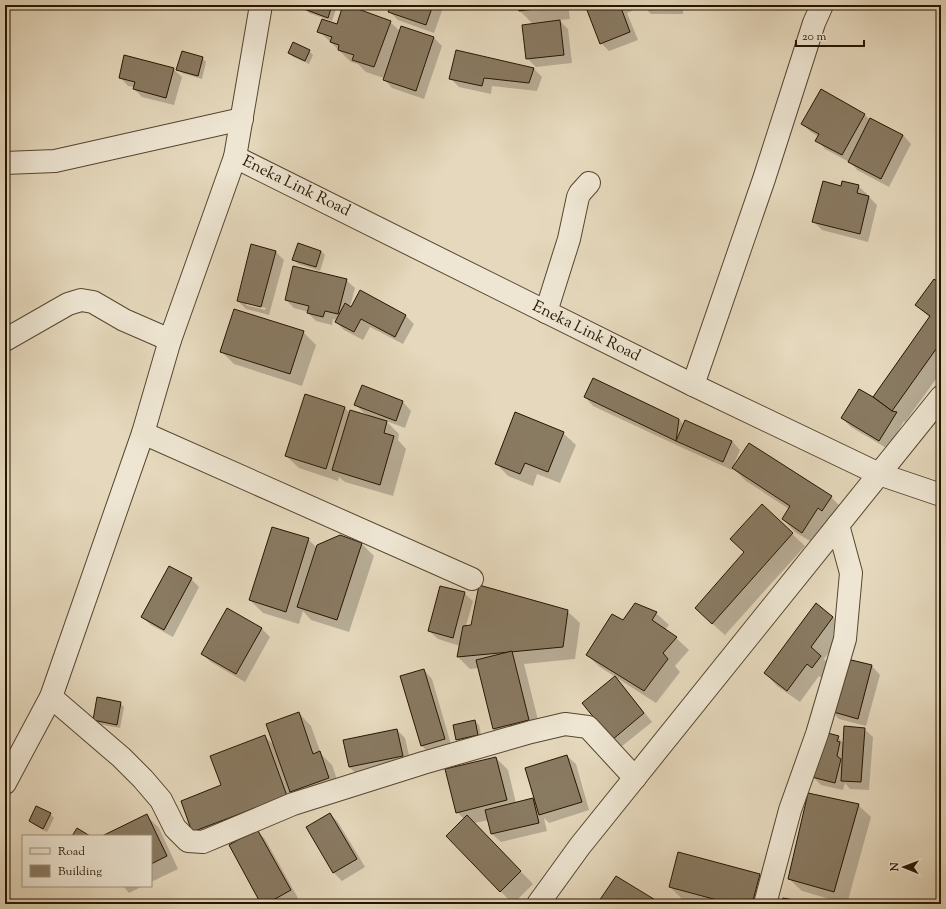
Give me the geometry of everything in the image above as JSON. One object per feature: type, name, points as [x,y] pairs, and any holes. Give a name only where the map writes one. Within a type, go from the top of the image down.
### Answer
[{"type":"street","points":[[5,783],[51,697],[143,433],[170,340],[235,157],[261,5]]},
{"type":"street","points":[[693,385],[764,178],[814,23],[822,5]]},
{"type":"street","points":[[5,163],[55,160],[242,119]]},
{"type":"street","name":"Eneka Link Road","points":[[235,157],[693,385],[879,474],[941,495]]},
{"type":"street","points":[[546,312],[569,239],[578,198],[580,193],[590,183]]},
{"type":"street","points":[[5,340],[68,304],[81,300],[93,302],[124,320],[170,340]]},
{"type":"street","points":[[538,904],[580,846],[941,397]]},
{"type":"street","points":[[143,433],[472,579]]},
{"type":"street","points":[[765,904],[790,810],[817,734],[844,639],[850,573],[838,524]]},
{"type":"street","points":[[51,697],[121,757],[143,779],[161,800],[174,828],[188,841],[203,842],[293,804],[407,768],[531,732],[565,724],[588,727],[635,778]]},
{"type":"building","points":[[305,5],[332,5],[328,18],[304,9]]},
{"type":"building","points":[[343,5],[347,5],[391,21],[374,67],[352,60],[354,55],[338,50],[339,45],[330,42],[332,37],[317,32],[322,19],[337,24]]},
{"type":"building","points":[[391,5],[433,5],[426,25],[388,12]]},
{"type":"building","points":[[518,5],[558,5],[558,6],[519,11]]},
{"type":"building","points":[[585,5],[620,5],[630,32],[600,44]]},
{"type":"building","points":[[675,5],[675,7],[641,6]]},
{"type":"building","points":[[560,20],[564,55],[526,59],[522,25]]},
{"type":"building","points":[[401,26],[434,37],[416,91],[383,80]]},
{"type":"building","points":[[293,42],[310,50],[305,61],[288,53]]},
{"type":"building","points":[[456,50],[534,68],[529,83],[484,78],[482,86],[449,79]]},
{"type":"building","points":[[182,51],[203,57],[198,76],[176,70]]},
{"type":"building","points":[[124,55],[174,68],[166,98],[133,89],[135,82],[119,78]]},
{"type":"building","points":[[821,89],[865,114],[842,155],[815,141],[819,134],[801,124]]},
{"type":"building","points":[[870,118],[903,135],[881,179],[848,162]]},
{"type":"building","points":[[823,181],[841,186],[842,181],[859,185],[857,193],[869,196],[860,234],[812,222]]},
{"type":"building","points":[[298,243],[321,251],[316,267],[292,260]]},
{"type":"building","points":[[251,244],[276,251],[261,307],[237,301]]},
{"type":"building","points":[[293,266],[347,279],[338,314],[325,311],[323,317],[307,313],[309,306],[285,300]]},
{"type":"building","points":[[934,279],[941,284],[941,342],[892,411],[873,397],[930,316],[915,305]]},
{"type":"building","points":[[360,290],[406,315],[395,337],[361,319],[354,332],[335,322],[345,303],[351,307]]},
{"type":"building","points":[[234,309],[304,331],[290,374],[220,352]]},
{"type":"building","points":[[593,378],[679,419],[676,441],[584,397]]},
{"type":"building","points":[[362,385],[403,401],[396,421],[354,405]]},
{"type":"building","points":[[859,389],[892,411],[897,412],[879,441],[841,418]]},
{"type":"building","points":[[305,394],[345,407],[326,469],[285,456]]},
{"type":"building","points":[[350,410],[387,421],[384,433],[394,436],[380,485],[332,470]]},
{"type":"building","points":[[515,412],[564,432],[548,472],[525,463],[520,474],[495,464]]},
{"type":"building","points":[[685,420],[732,441],[723,462],[676,441]]},
{"type":"building","points":[[749,443],[832,496],[822,511],[818,508],[802,533],[782,519],[790,506],[732,468]]},
{"type":"building","points":[[762,504],[793,533],[712,624],[695,608],[744,552],[730,539]]},
{"type":"building","points":[[272,527],[309,538],[286,612],[249,600]]},
{"type":"building","points":[[340,535],[362,543],[337,620],[297,607],[317,545]]},
{"type":"building","points":[[169,566],[192,578],[164,630],[141,617]]},
{"type":"building","points":[[479,585],[568,610],[563,647],[457,657],[463,626],[471,625]]},
{"type":"building","points":[[440,586],[465,592],[453,638],[428,631]]},
{"type":"building","points":[[635,603],[657,612],[652,620],[677,637],[663,653],[668,659],[644,691],[586,655],[612,614],[623,620]]},
{"type":"building","points":[[816,603],[833,617],[811,647],[821,656],[812,668],[807,664],[787,691],[764,673]]},
{"type":"building","points":[[227,608],[262,628],[236,674],[201,654]]},
{"type":"building","points":[[512,651],[529,720],[493,729],[476,660]]},
{"type":"building","points":[[843,658],[872,665],[858,719],[830,711]]},
{"type":"building","points":[[424,669],[445,739],[421,746],[400,676]]},
{"type":"building","points":[[615,676],[644,713],[612,740],[582,703]]},
{"type":"building","points":[[97,697],[121,702],[117,725],[93,720]]},
{"type":"building","points":[[299,712],[313,754],[320,751],[329,778],[290,792],[266,724]]},
{"type":"building","points":[[475,720],[478,735],[456,740],[453,725]]},
{"type":"building","points":[[844,726],[865,728],[861,782],[841,781]]},
{"type":"building","points":[[397,729],[403,756],[349,767],[343,740]]},
{"type":"building","points":[[824,732],[839,736],[837,741],[840,742],[837,756],[841,759],[835,783],[812,777]]},
{"type":"building","points":[[265,735],[287,796],[192,832],[181,801],[221,785],[210,756]]},
{"type":"building","points":[[567,755],[582,802],[539,815],[525,768]]},
{"type":"building","points":[[496,757],[507,800],[456,813],[445,769]]},
{"type":"building","points":[[808,793],[859,804],[834,892],[788,879]]},
{"type":"building","points":[[533,798],[539,823],[491,834],[485,810]]},
{"type":"building","points":[[36,806],[51,813],[43,829],[29,821]]},
{"type":"building","points":[[330,813],[357,859],[333,873],[306,827]]},
{"type":"building","points":[[147,814],[167,856],[152,864],[152,835],[104,835]]},
{"type":"building","points":[[467,815],[521,871],[500,892],[446,836]]},
{"type":"building","points":[[77,828],[88,835],[73,835]]},
{"type":"building","points":[[257,829],[291,890],[266,904],[261,904],[229,845]]},
{"type":"building","points":[[678,852],[760,874],[752,904],[732,904],[669,887]]},
{"type":"building","points":[[616,876],[662,904],[597,904]]},
{"type":"building","points":[[783,898],[815,904],[781,904]]}]
